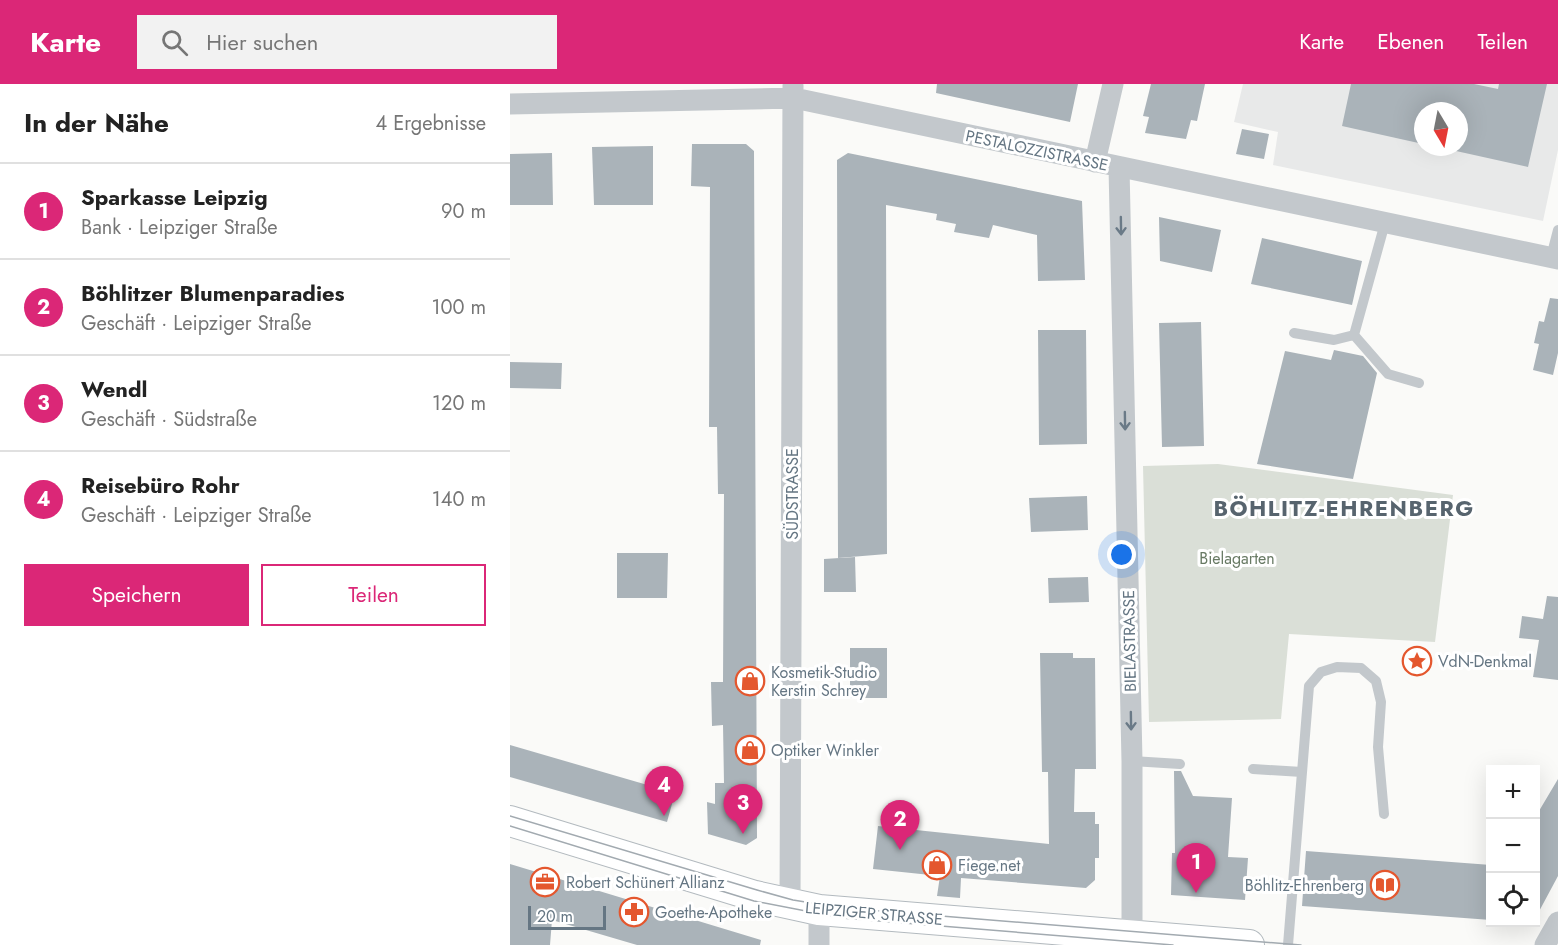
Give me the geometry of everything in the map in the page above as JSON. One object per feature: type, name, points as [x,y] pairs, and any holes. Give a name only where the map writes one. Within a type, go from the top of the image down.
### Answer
[{"type":"street","points":[[1095,162],[1113,84]]},
{"type":"street","name":"PESTALOZZISTRASSE","points":[[510,104],[793,91],[1095,162],[1554,258]]},
{"type":"street","name":"SÜDSTRASSE","points":[[793,91],[805,907],[819,945]]},
{"type":"street","name":"BIELASTRASSE","points":[[1119,167],[1132,761],[1132,935]]},
{"type":"street","name":"LEIPZIGER STRASSE","points":[[510,821],[805,907],[1249,945]]},
{"type":"street","points":[[1545,945],[1558,922]]},
{"type":"lane","points":[[1354,335],[1385,223]]},
{"type":"lane","points":[[1554,258],[1558,230]]},
{"type":"lane","points":[[1293,333],[1334,340],[1354,335]]},
{"type":"lane","points":[[1354,335],[1388,374],[1419,383]]},
{"type":"lane","points":[[1288,945],[1309,686],[1322,672],[1336,667],[1361,668],[1376,681],[1381,702],[1378,747],[1384,814]]},
{"type":"lane","points":[[1132,761],[1180,764]]},
{"type":"lane","points":[[1253,769],[1302,772]]},
{"type":"shaded area","points":[[1243,84],[1558,84],[1558,150],[1543,221],[1273,165],[1278,132],[1234,122]]},
{"type":"green space","name":"Bielagarten","points":[[1218,464],[1453,495],[1435,642],[1289,634],[1281,719],[1149,722],[1143,466]]},
{"type":"building","points":[[937,84],[1078,84],[1070,122],[936,93]]},
{"type":"building","points":[[1151,84],[1205,84],[1197,121],[1191,120],[1186,139],[1145,133],[1149,117],[1143,116]]},
{"type":"building","points":[[1351,84],[1474,84],[1498,89],[1499,84],[1547,84],[1528,167],[1468,154],[1468,102],[1414,102],[1414,142],[1342,126]]},
{"type":"building","points":[[1242,129],[1269,134],[1264,159],[1236,154]]},
{"type":"building","points":[[692,144],[746,144],[754,151],[757,838],[746,845],[708,834],[707,802],[715,804],[715,783],[724,783],[723,725],[712,726],[711,682],[723,682],[724,494],[718,494],[717,427],[709,427],[710,187],[691,186]]},
{"type":"building","points":[[653,146],[653,205],[594,205],[592,147]]},
{"type":"building","points":[[552,153],[553,205],[510,205],[510,154]]},
{"type":"building","points":[[848,153],[1082,201],[1085,280],[1038,281],[1037,235],[993,225],[989,238],[954,232],[956,224],[936,220],[937,214],[886,205],[887,554],[838,558],[837,160]]},
{"type":"building","points":[[1159,217],[1221,230],[1212,272],[1160,261]]},
{"type":"building","points":[[1262,238],[1362,261],[1352,305],[1251,284]]},
{"type":"building","points":[[1550,298],[1558,299],[1558,353],[1553,375],[1533,370],[1539,344],[1534,343],[1539,321],[1544,322]]},
{"type":"building","points":[[1201,322],[1204,446],[1162,447],[1159,323]]},
{"type":"building","points":[[1038,330],[1086,330],[1087,444],[1039,445]]},
{"type":"building","points":[[1334,350],[1363,356],[1377,373],[1353,479],[1257,464],[1285,351],[1331,360]]},
{"type":"building","points":[[510,362],[562,363],[561,389],[510,388]]},
{"type":"building","points":[[1087,496],[1088,530],[1031,532],[1029,498]]},
{"type":"building","points":[[617,553],[668,553],[667,598],[617,598]]},
{"type":"building","points":[[855,557],[856,592],[824,592],[824,559]]},
{"type":"building","points":[[1088,577],[1089,602],[1049,603],[1048,578]]},
{"type":"building","points":[[1547,596],[1558,597],[1558,680],[1533,677],[1539,640],[1519,638],[1522,616],[1543,619]]},
{"type":"building","points":[[850,648],[887,648],[887,698],[850,698]]},
{"type":"building","points":[[1040,653],[1073,653],[1073,658],[1095,658],[1096,769],[1075,769],[1074,812],[1095,812],[1095,824],[1099,824],[1099,858],[1095,858],[1095,880],[1086,888],[961,878],[960,898],[937,896],[940,876],[873,869],[878,826],[1049,844],[1048,772],[1042,772]]},
{"type":"building","points":[[510,745],[675,793],[667,822],[510,777]]},
{"type":"building","points":[[1174,771],[1181,771],[1193,796],[1232,798],[1228,857],[1248,858],[1245,900],[1171,895],[1172,853],[1175,853]]},
{"type":"building","points":[[1558,779],[1558,876],[1540,910],[1540,819],[1540,809]]},
{"type":"building","name":"Böhlitz-Ehrenberg","points":[[1306,851],[1486,865],[1486,920],[1302,906]]},
{"type":"building","points":[[510,864],[761,940],[760,945],[637,945],[552,920],[550,945],[510,945]]},
{"type":"tram line","points":[[510,816],[793,900],[843,908],[1301,945]]},
{"type":"tram line","points":[[510,826],[754,901],[842,918],[1173,945]]},
{"type":"place","name":"VdN-Denkmal","points":[[1417,661]]},
{"type":"place","name":"Kosmetik-Studio Kerstin Schrey","points":[[750,681]]},
{"type":"place","name":"Optiker Winkler","points":[[750,750]]},
{"type":"place","name":"Reisebüro Rohr","points":[[664,816]]},
{"type":"place","name":"Wendl","points":[[743,834]]},
{"type":"place","name":"Böhlitzer Blumenparadies","points":[[900,850]]},
{"type":"place","name":"Fiege.net","points":[[937,865]]},
{"type":"place","name":"Robert Schünert Allianz","points":[[545,882]]},
{"type":"place","name":"Böhlitz-Ehrenberg","points":[[1385,885]]},
{"type":"place","name":"Sparkasse Leipzig","points":[[1196,893]]},
{"type":"place","name":"Goethe-Apotheke","points":[[634,912]]},
{"type":"district","name":"BÖHLITZ-EHRENBERG","points":[[1344,508]]}]
